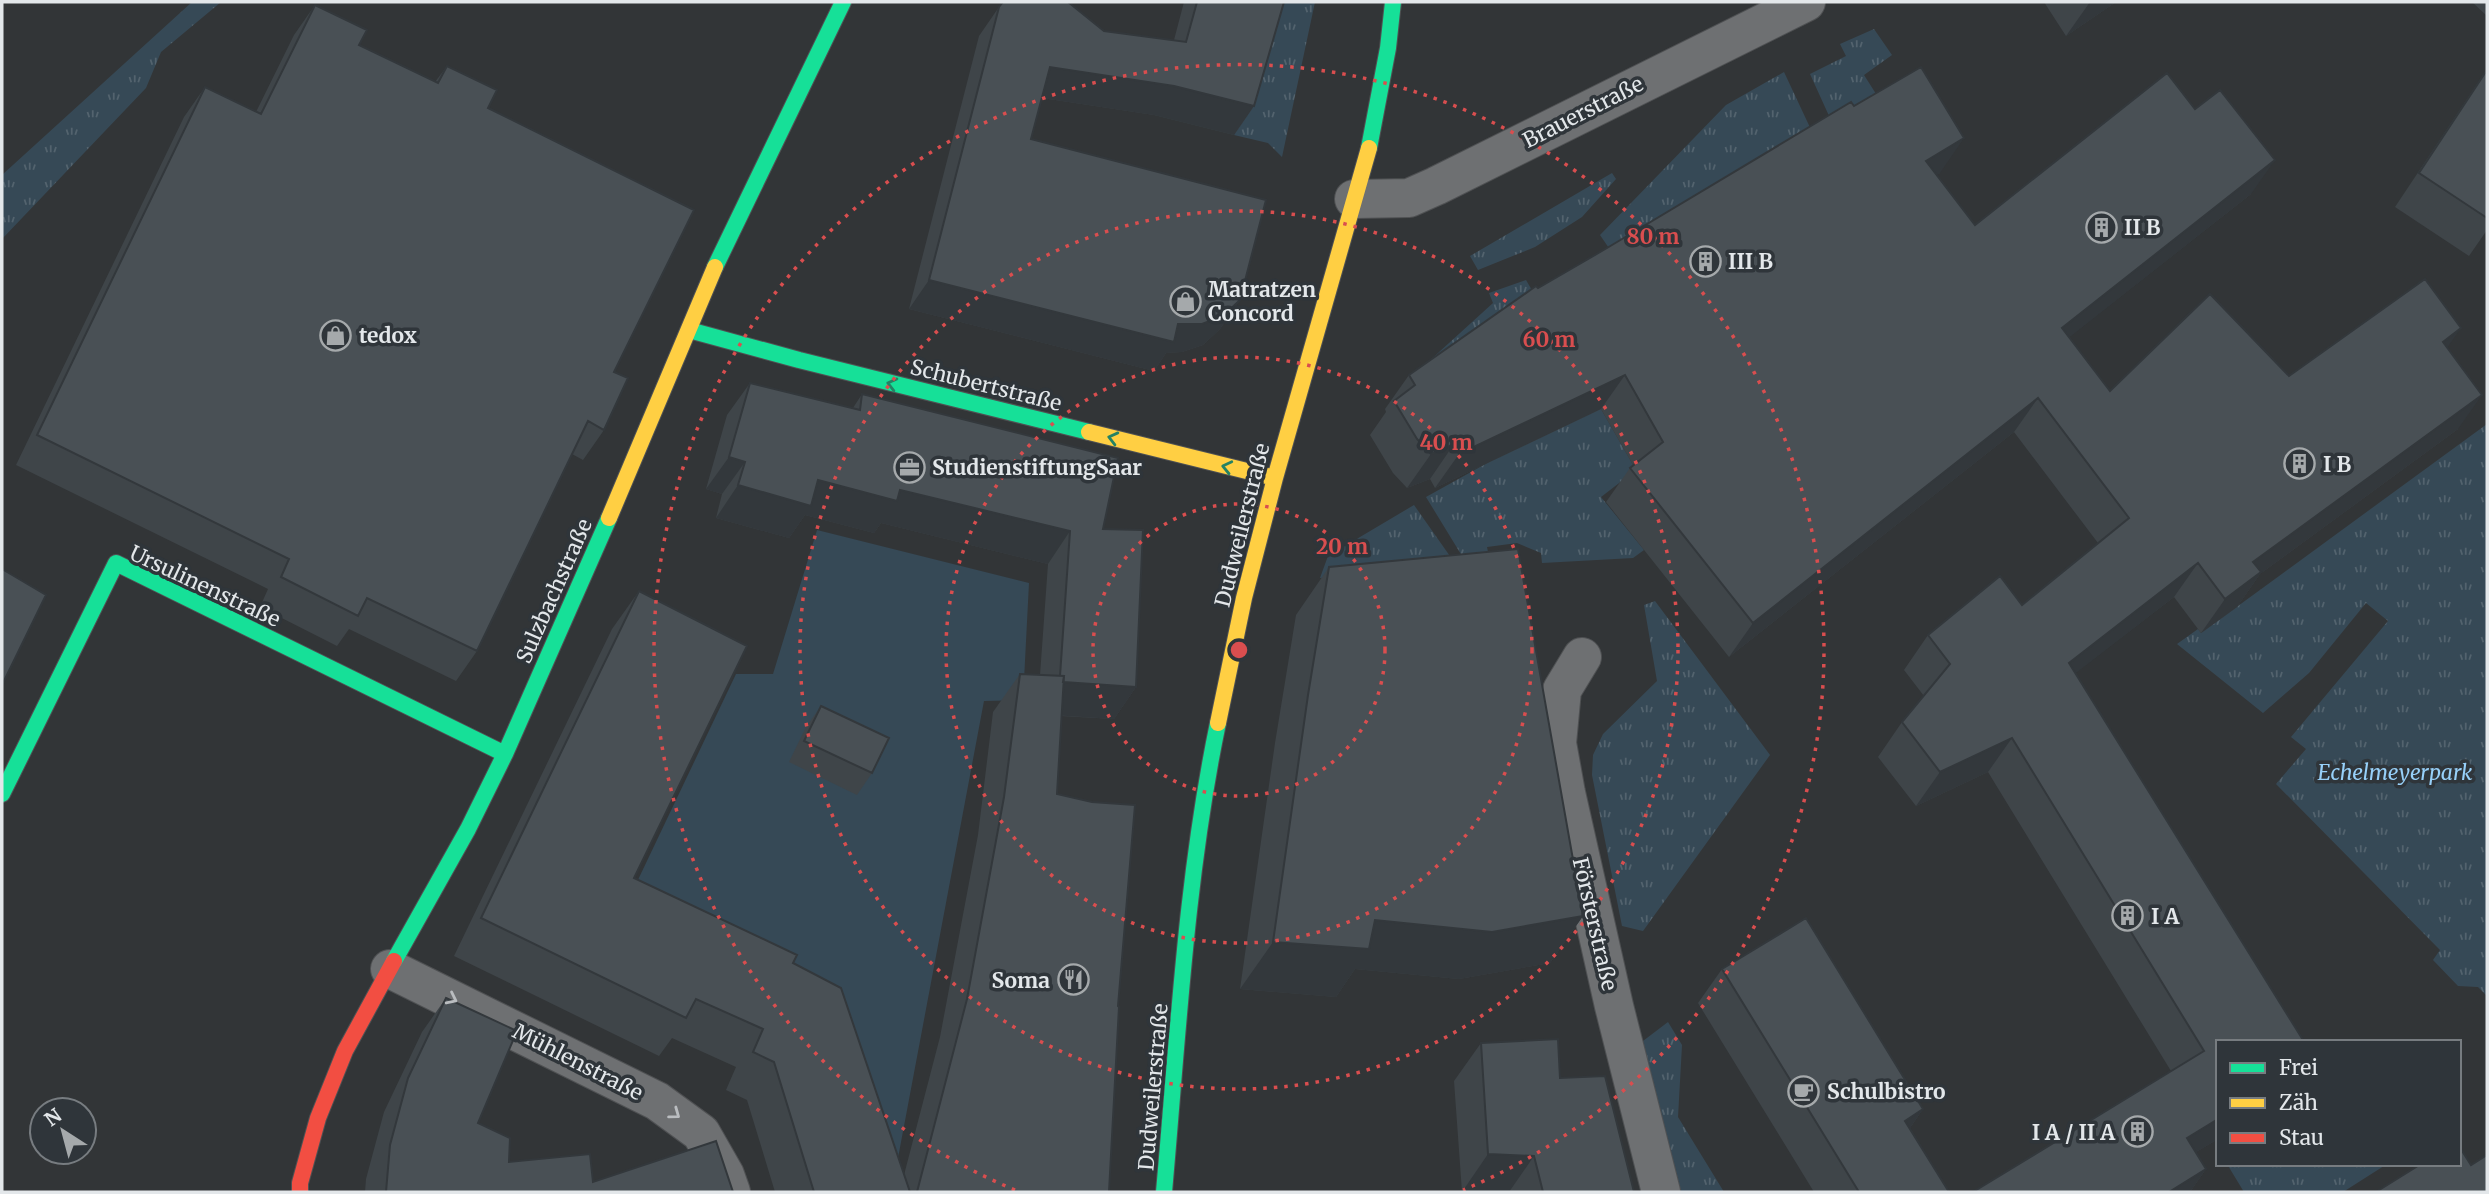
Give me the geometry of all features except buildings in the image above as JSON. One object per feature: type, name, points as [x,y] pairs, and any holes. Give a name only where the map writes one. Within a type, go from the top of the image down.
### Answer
[{"type":"street","name":"Sulzbachstraße","points":[[300,1192],[300,1183],[318,1118],[345,1051],[468,829],[505,754],[741,207],[844,2]]},
{"type":"street","name":"Dudweilerstraße","points":[[1164,1192],[1206,779],[1244,598],[1275,478],[1367,157],[1377,111],[1393,2]]},
{"type":"street","name":"Brauerstraße","points":[[1354,199],[1409,198],[1806,2]]},
{"type":"street","name":"Schubertstraße","points":[[688,330],[1275,478]]},
{"type":"street","name":"Ursulinenstraße","points":[[2,794],[116,563],[505,754]]},
{"type":"street","name":"Försterstraße","points":[[1582,657],[1562,690],[1557,743],[1608,979],[1661,1192]]},
{"type":"street","name":"Mühlenstraße","points":[[390,969],[657,1101],[701,1133],[725,1175],[731,1192]]},
{"type":"green space","points":[[192,2],[221,2],[161,52],[146,88],[2,239],[2,175]]},
{"type":"green space","points":[[1272,2],[1315,2],[1282,157],[1268,143],[1234,135]]},
{"type":"green space","points":[[1874,29],[1892,55],[1864,75],[1885,108],[1830,118],[1810,74],[1846,56],[1840,44]]},
{"type":"green space","points":[[1784,72],[1814,136],[1613,254],[1600,235],[1726,105]]},
{"type":"green space","points":[[1612,173],[1616,179],[1582,217],[1535,247],[1478,270],[1470,256]]},
{"type":"green space","points":[[1526,280],[1548,318],[1405,383],[1493,303],[1489,293]]},
{"type":"green space","points":[[1597,402],[1636,470],[1601,497],[1644,550],[1633,558],[1542,563],[1541,553],[1517,543],[1487,547],[1491,567],[1470,569],[1426,497]]},
{"type":"green space","name":"Echelmeyerpark","points":[[2487,424],[2487,996],[2478,987],[2458,986],[2433,960],[2440,950],[2276,784],[2306,749],[2291,737],[2388,621],[2366,603],[2309,673],[2263,713],[2177,644],[2198,629],[2201,633]]},
{"type":"green space","points":[[1414,505],[1459,569],[1320,578],[1328,556]]},
{"type":"green space","points":[[817,530],[1029,583],[1023,700],[984,701],[898,1158],[626,905],[736,674],[773,674]]},
{"type":"green space","points":[[1655,601],[1770,755],[1643,931],[1622,926],[1592,775],[1593,755],[1603,734],[1657,681],[1644,605]]},
{"type":"green space","points":[[1668,1022],[1682,1045],[1678,1117],[1724,1192],[1676,1192],[1643,1041]]},
{"type":"green space","points":[[2228,1166],[2384,1166],[2343,1192],[2244,1192]]},
{"type":"traffic: fast","points":[[715,267],[843,2]]},
{"type":"traffic: fast","points":[[1369,148],[1388,48],[1393,2]]},
{"type":"traffic: fast","points":[[689,330],[1089,432]]},
{"type":"traffic: fast","points":[[394,961],[468,829],[505,754],[609,518]]},
{"type":"traffic: fast","points":[[2,794],[116,563],[505,754]]},
{"type":"traffic: fast","points":[[1164,1192],[1191,897],[1218,723]]},
{"type":"traffic: slow","points":[[1218,723],[1244,598],[1275,478],[1369,148]]},
{"type":"traffic: slow","points":[[609,518],[715,267]]},
{"type":"traffic: slow","points":[[1089,432],[1275,478]]},
{"type":"traffic: jam","points":[[300,1192],[300,1183],[318,1118],[345,1051],[394,961]]},
{"type":"place","name":"II B","points":[[2101,227]]},
{"type":"place","name":"III B","points":[[1705,261]]},
{"type":"place","name":"Matratzen Concord","points":[[1185,301]]},
{"type":"place","name":"tedox","points":[[336,335]]},
{"type":"place","name":"I B","points":[[2300,464]]},
{"type":"place","name":"StudienstiftungSaar","points":[[909,467]]},
{"type":"place","name":"I A","points":[[2128,916]]},
{"type":"place","name":"Soma","points":[[1073,980]]},
{"type":"place","name":"Schulbistro","points":[[1804,1091]]},
{"type":"place","name":"I A / II A","points":[[2138,1132]]}]
